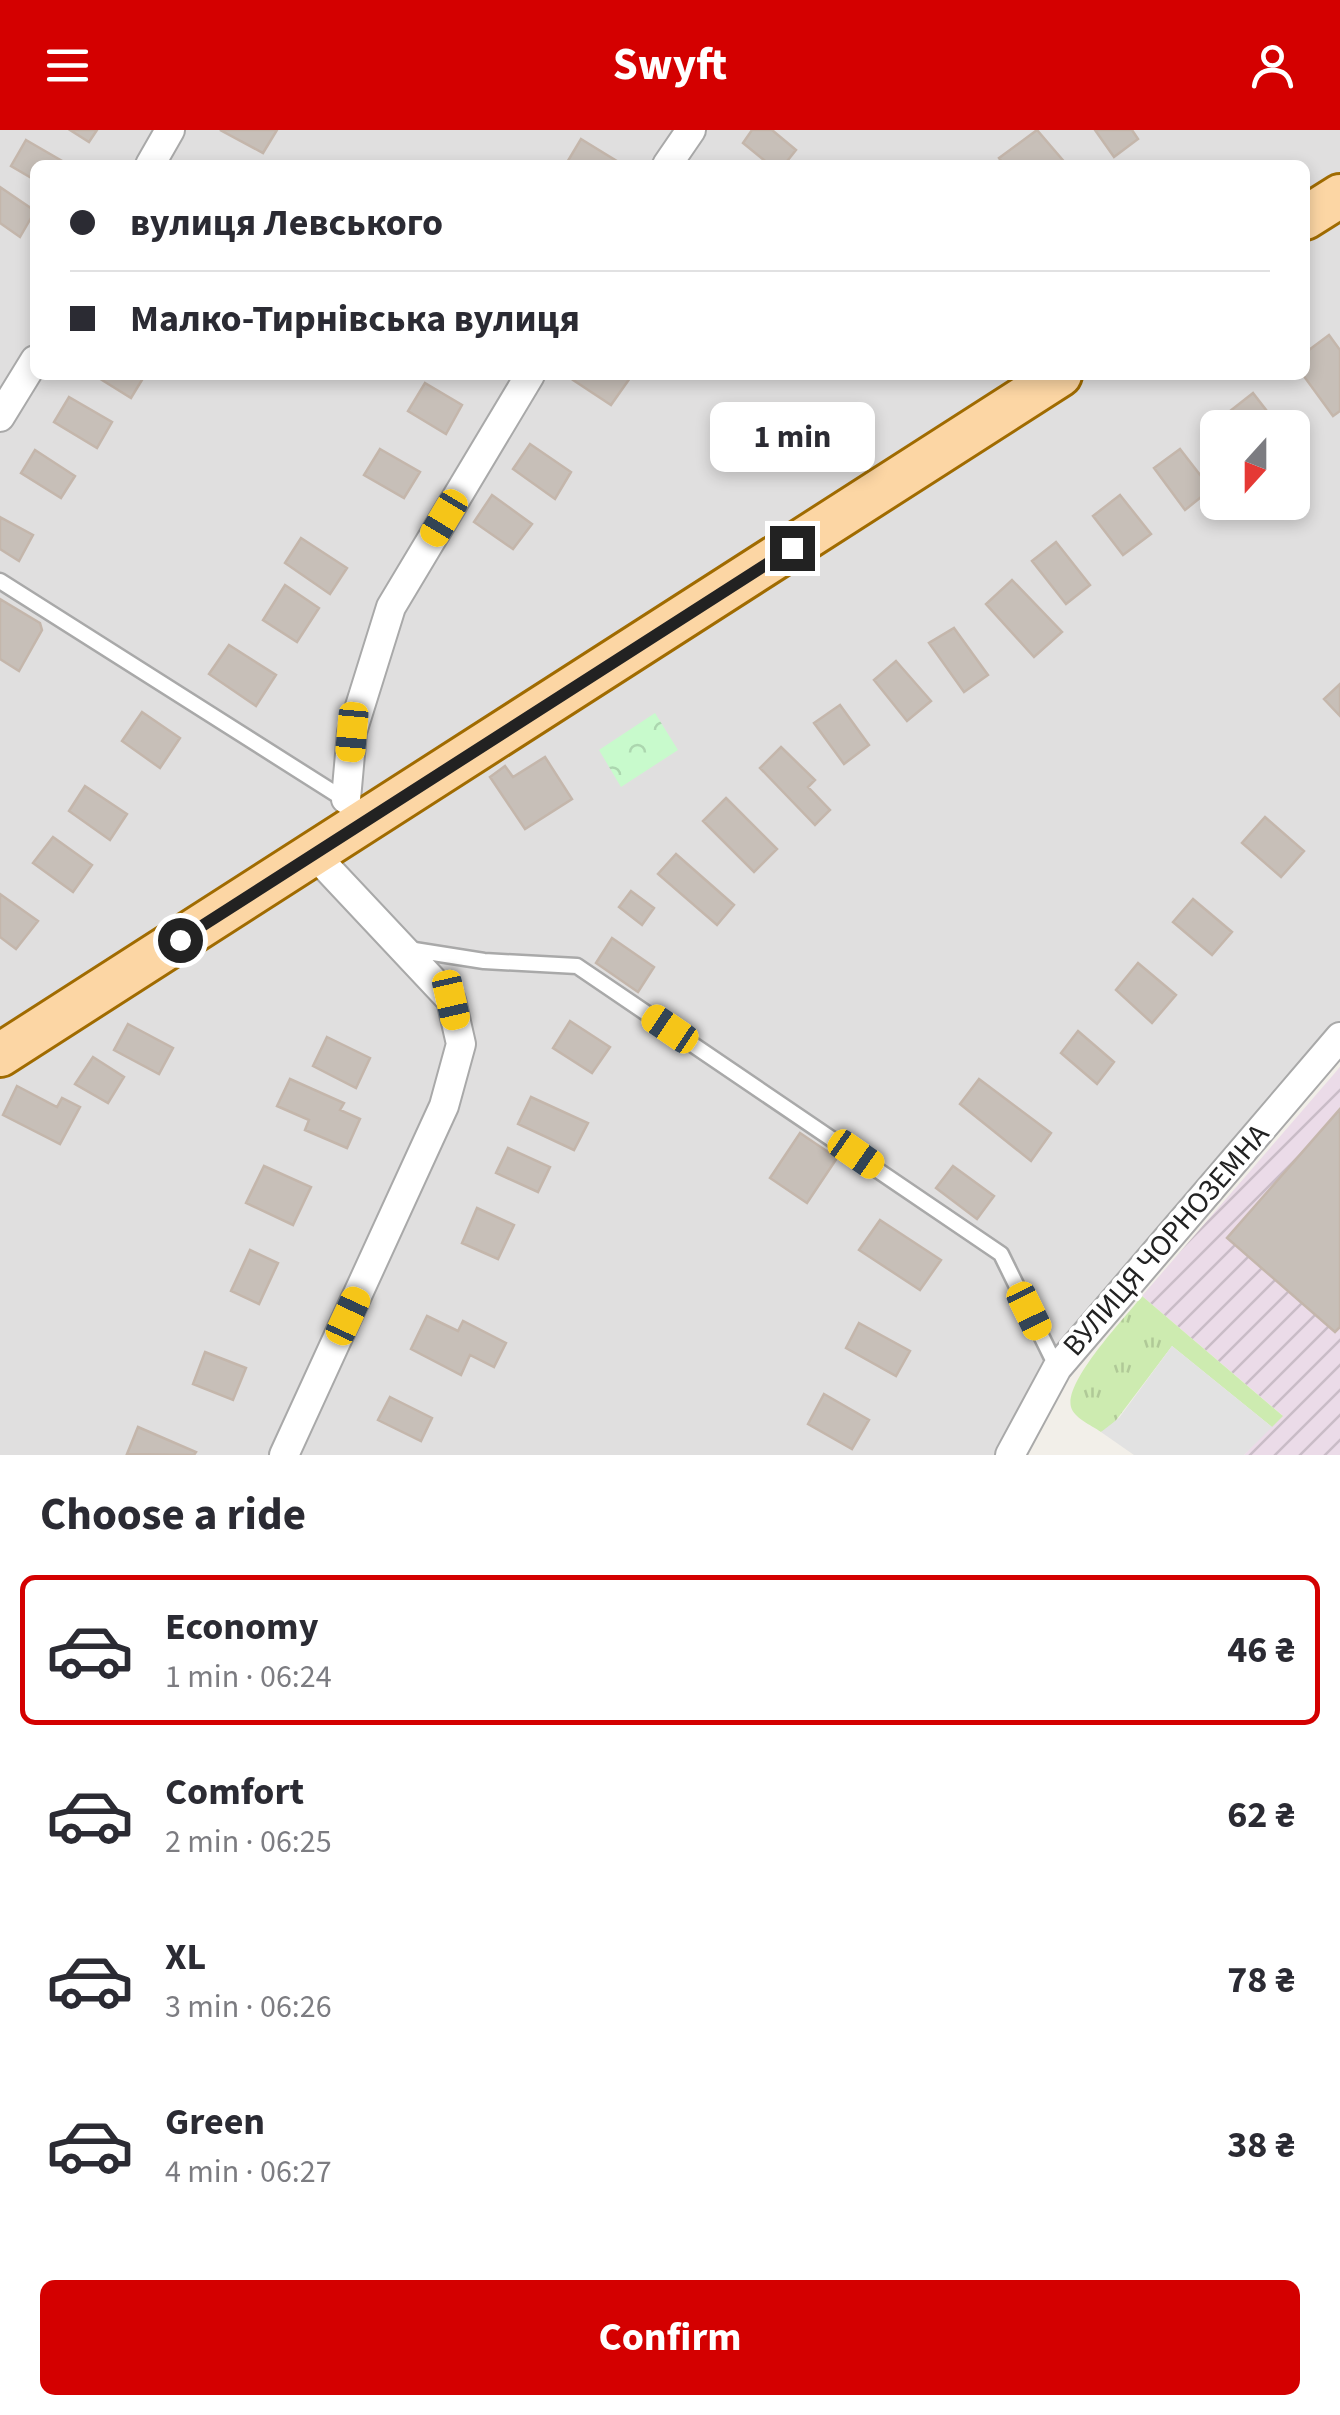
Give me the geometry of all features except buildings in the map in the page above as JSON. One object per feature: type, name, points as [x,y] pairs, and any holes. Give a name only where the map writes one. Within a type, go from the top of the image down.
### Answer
[{"type":"main road","points":[[1310,215],[1340,196]]},
{"type":"main road","points":[[0,1055],[313,852],[354,810],[1052,380]]},
{"type":"street","points":[[153,160],[170,130]]},
{"type":"street","points":[[670,160],[691,130]]},
{"type":"street","points":[[0,417],[30,368]]},
{"type":"street","points":[[354,810],[352,732],[391,608],[527,380]]},
{"type":"street","points":[[284,1455],[444,1106],[461,1044],[451,1000],[398,948],[313,852]]},
{"type":"street","name":"ВУЛИЦЯ ЧОРНОЗЕМНА","points":[[1010,1455],[1057,1368],[1340,1037]]},
{"type":"lane","points":[[0,581],[354,810]]},
{"type":"lane","points":[[398,948],[484,961],[576,966],[1001,1254],[1057,1368]]},
{"type":"shaded area","points":[[0,130],[1340,130],[1340,1037],[1057,1368],[1010,1455],[0,1455]]},
{"type":"shaded area","points":[[1340,1067],[1340,1455],[1244,1455],[1282,1415],[1142,1296]]},
{"type":"shaded area","points":[[1172,1346],[1272,1427],[1244,1455],[1134,1455],[1101,1432],[1119,1418]]},
{"type":"green space","points":[[655,713],[678,750],[621,787],[599,750]]},
{"type":"green space","points":[[1142,1296],[1283,1416],[1272,1427],[1172,1346],[1111,1427],[1101,1432],[1079,1418],[1071,1407],[1077,1382]]},
{"type":"route","points":[[180,940],[792,548]]}]
